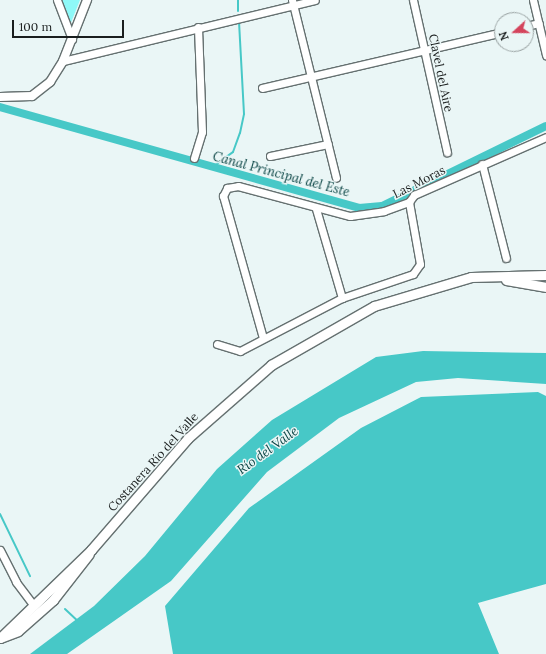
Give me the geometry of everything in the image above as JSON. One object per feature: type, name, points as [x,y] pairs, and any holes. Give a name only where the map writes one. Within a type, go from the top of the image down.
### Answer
[{"type":"main road","name":"Costanera Río del Valle","points":[[0,638],[91,550],[188,438],[271,365],[374,306],[461,280],[546,275]]},
{"type":"main road","name":"Costanera Río del Valle","points":[[493,277],[546,287]]},
{"type":"main road","name":"Costanera Río del Valle","points":[[0,638],[18,631],[53,600],[82,567],[91,550]]},
{"type":"street","points":[[57,0],[72,39]]},
{"type":"street","points":[[0,97],[22,99],[41,91],[63,61],[87,0]]},
{"type":"street","points":[[63,61],[293,2],[315,0]]},
{"type":"street","name":"Clavel del Aire","points":[[413,0],[426,50],[447,152]]},
{"type":"street","points":[[533,0],[546,55]]},
{"type":"street","points":[[293,2],[309,76],[336,178]]},
{"type":"street","points":[[534,24],[539,23]]},
{"type":"street","points":[[194,158],[202,132],[198,27]]},
{"type":"street","points":[[262,88],[494,34]]},
{"type":"street","name":"Las Moras","points":[[263,338],[223,196],[227,188],[238,186],[316,209],[350,216],[409,202],[414,195],[546,137]]},
{"type":"street","points":[[270,156],[328,144]]},
{"type":"street","points":[[482,164],[506,258]]},
{"type":"street","points":[[217,344],[240,351],[342,298],[413,274],[420,264],[409,202]]},
{"type":"street","points":[[316,209],[342,298]]},
{"type":"street","points":[[0,550],[16,582],[34,606]]},
{"type":"shaded area","points":[[62,0],[80,0],[70,25]]},
{"type":"shaded area","points":[[423,351],[546,353],[546,384],[458,378],[416,382],[339,418],[267,472],[171,581],[67,654],[30,654],[94,606],[145,556],[217,469],[272,420],[376,357]]},
{"type":"shaded area","points":[[538,392],[546,396],[546,584],[478,603],[499,654],[173,654],[165,606],[249,508],[361,428],[421,397]]},
{"type":"waterway","points":[[238,0],[238,11]]},
{"type":"waterway","points":[[211,168],[233,152],[240,133],[244,114],[239,23]]},
{"type":"waterway","name":"Canal Principal del Este","points":[[0,107],[359,208],[382,206],[546,126]]},
{"type":"waterway","points":[[0,514],[30,576]]},
{"type":"waterway","points":[[65,609],[77,620]]},
{"type":"water label","name":"Río del Valle","points":[[268,451]]}]
